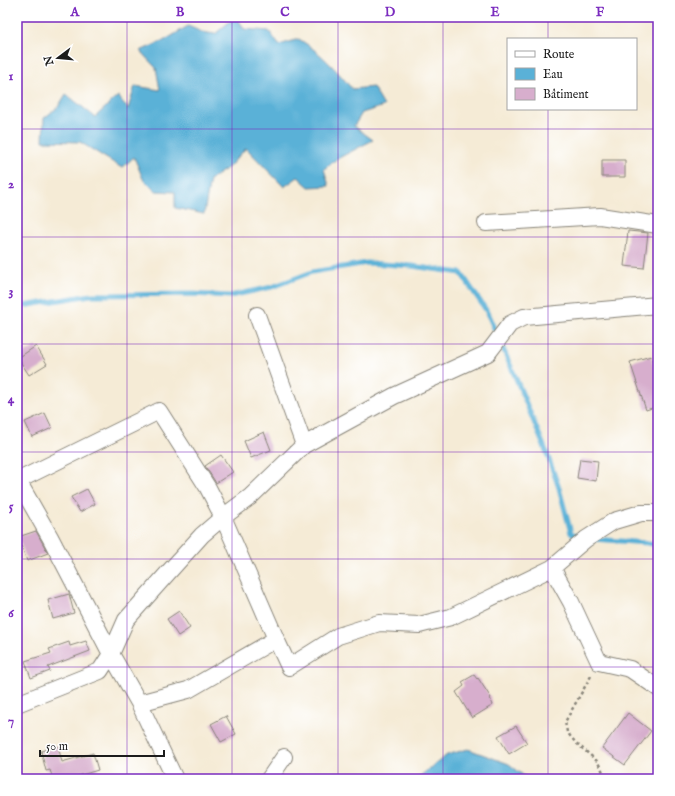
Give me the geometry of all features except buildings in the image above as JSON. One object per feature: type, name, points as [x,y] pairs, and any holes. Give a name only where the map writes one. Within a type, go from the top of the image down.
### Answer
[{"type":"street","points":[[486,223],[600,216],[658,225]]},
{"type":"street","points":[[17,704],[100,671],[111,654],[126,620],[202,535],[250,497],[304,445],[394,396],[488,353],[510,324],[524,317],[658,305]]},
{"type":"street","points":[[257,315],[304,445]]},
{"type":"street","points":[[174,779],[139,702],[111,654],[50,538],[17,480],[159,411],[208,488],[223,517],[289,667],[338,636],[379,623],[419,625],[451,617],[552,568],[586,539],[614,521],[641,514],[658,513]]},
{"type":"street","points":[[552,568],[571,602],[599,662],[630,669],[658,688]]},
{"type":"street","points":[[139,702],[188,690],[276,639]]},
{"type":"street","points":[[269,779],[284,757]]},
{"type":"path","points":[[599,662],[565,722],[567,732],[597,761],[606,779]]},
{"type":"water","points":[[235,17],[237,17],[244,29],[269,31],[279,45],[299,39],[327,61],[352,89],[373,87],[384,106],[362,113],[354,126],[373,140],[337,159],[324,169],[329,186],[309,187],[298,177],[284,187],[246,148],[229,167],[210,180],[204,214],[175,208],[175,192],[155,191],[143,179],[134,157],[122,168],[80,142],[43,141],[44,118],[58,107],[66,94],[95,117],[118,96],[128,109],[135,86],[160,90],[156,68],[140,51],[165,40],[188,26],[202,32],[215,34]]},
{"type":"water","points":[[468,749],[509,764],[528,779],[416,779],[447,755]]},
{"type":"waterway","points":[[17,307],[91,295],[192,294],[230,296],[272,287],[312,272],[367,263],[412,266],[461,273],[486,310],[512,369],[546,451],[559,488],[571,533],[583,538]]},
{"type":"waterway","points":[[593,539],[658,545]]}]
